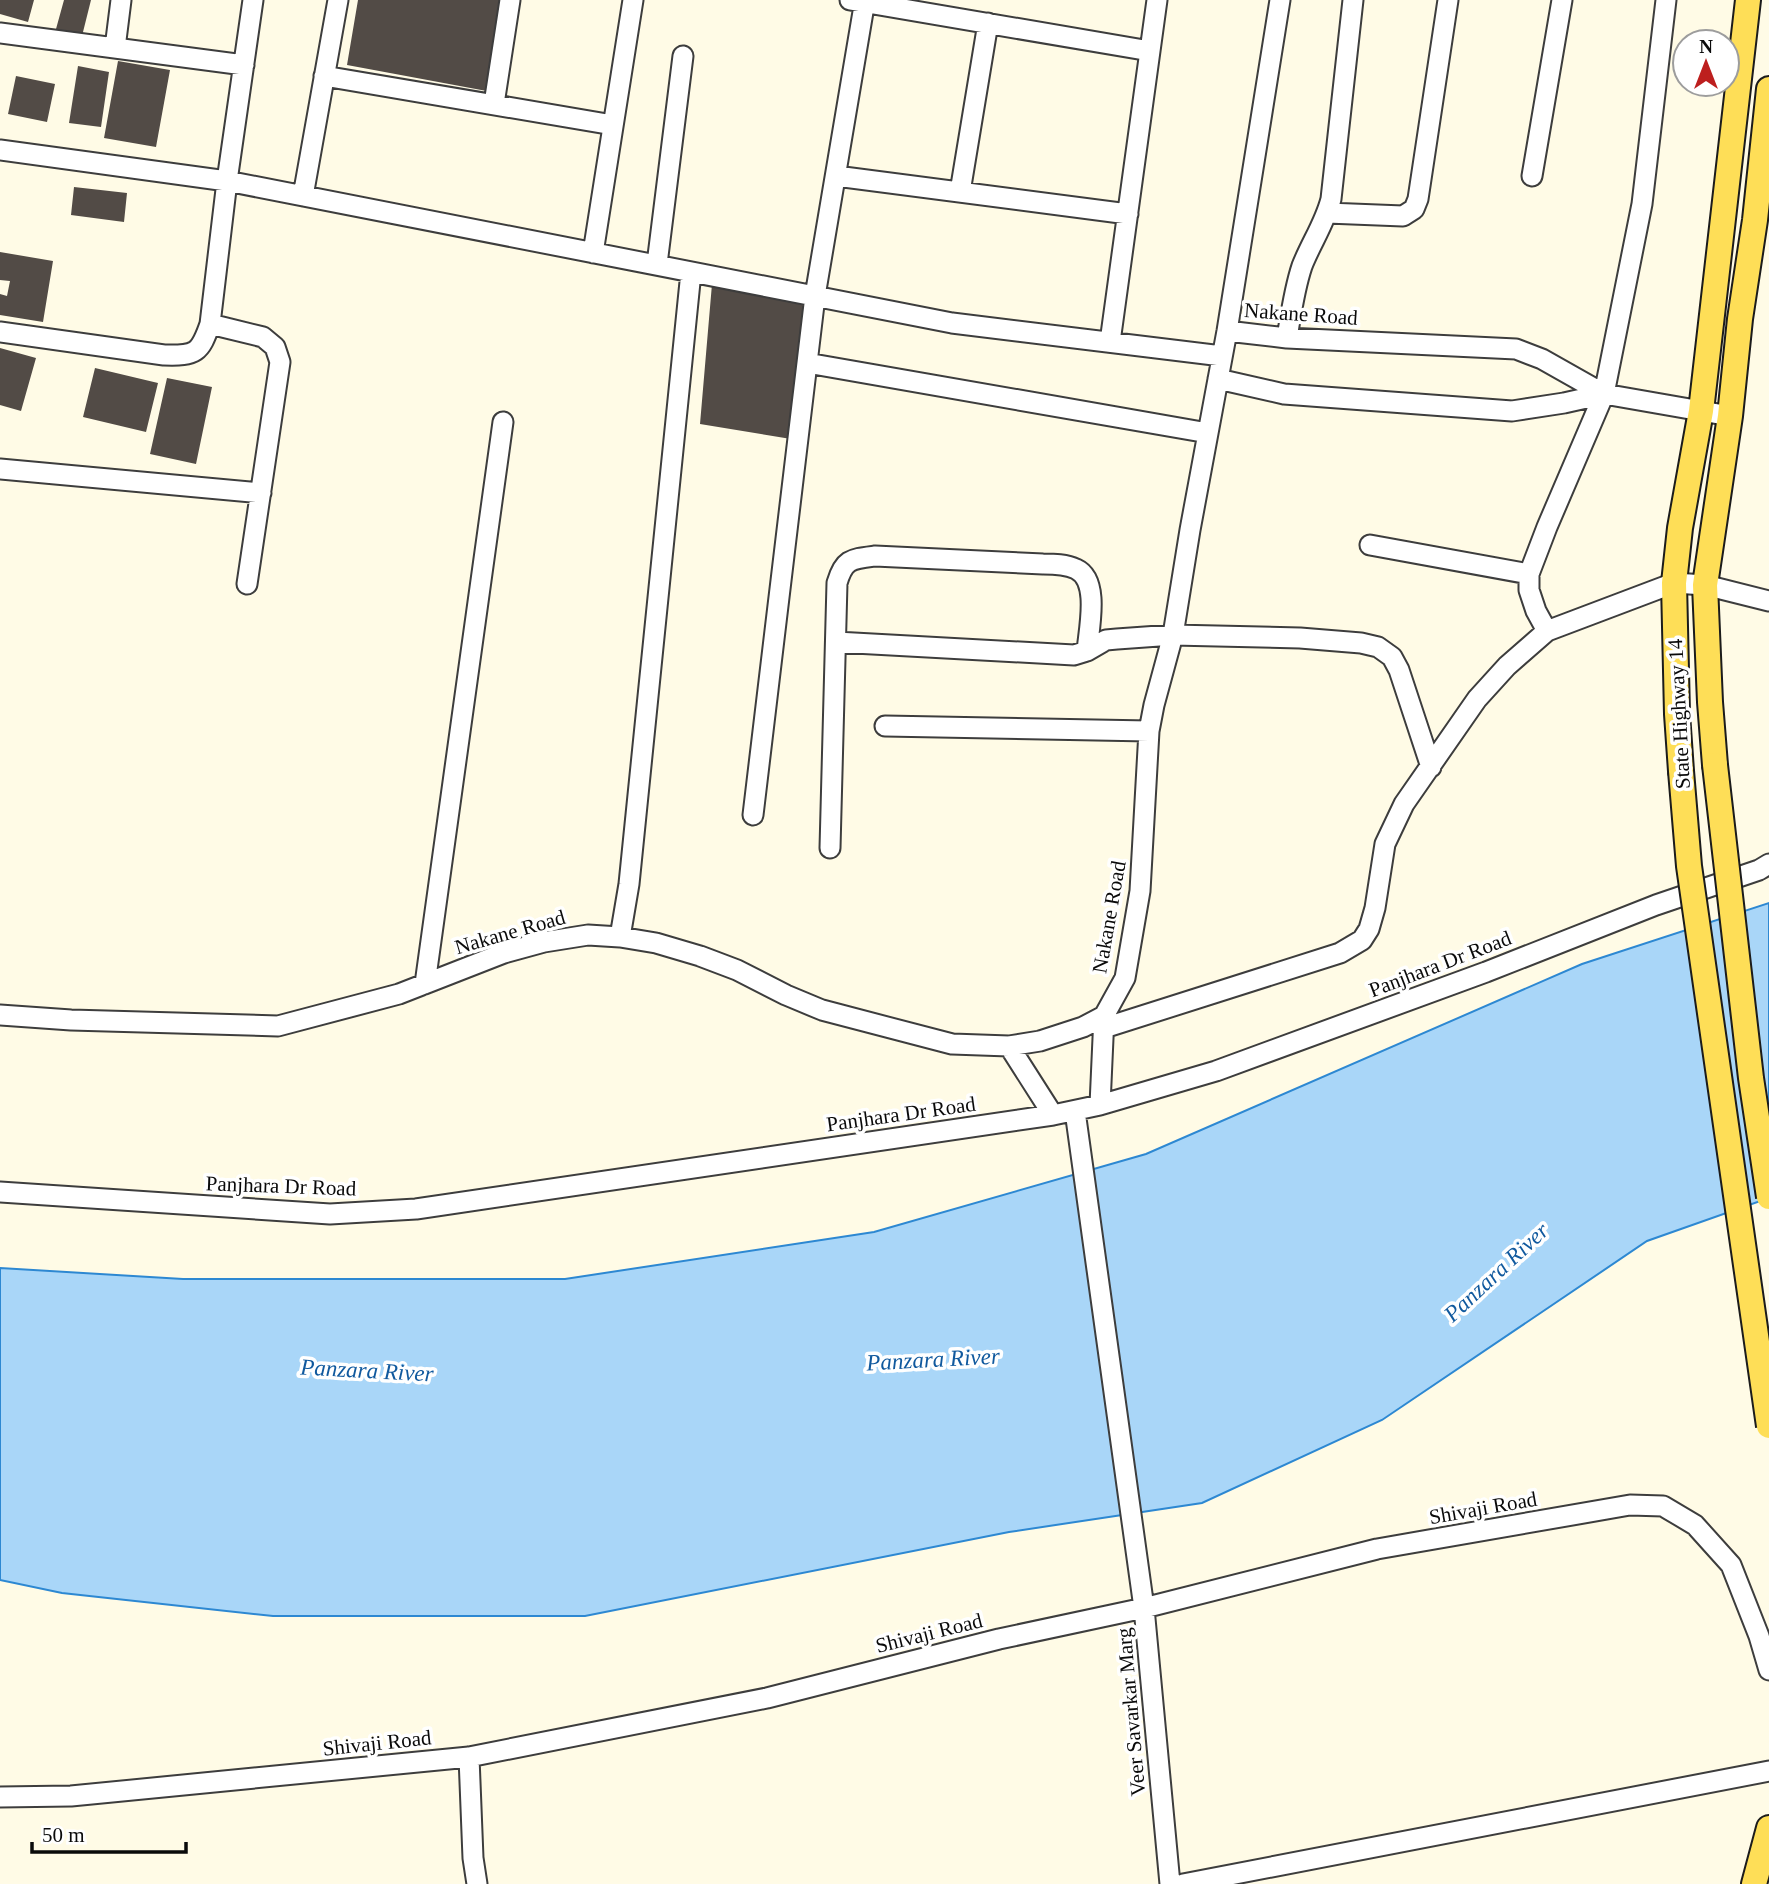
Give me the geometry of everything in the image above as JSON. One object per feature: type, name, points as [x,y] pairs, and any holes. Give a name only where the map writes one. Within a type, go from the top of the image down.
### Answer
[{"type":"main road","name":"State Highway 14","points":[[1748,0],[1701,411],[1680,527],[1674,583],[1677,715],[1689,866],[1769,1426]]},
{"type":"main road","name":"State Highway 14","points":[[1769,89],[1730,416],[1704,585],[1715,765],[1751,1078],[1769,1197]]},
{"type":"main road","points":[[1754,1884],[1769,1828]]},
{"type":"street","points":[[115,48],[121,0]]},
{"type":"street","points":[[0,332],[181,355],[203,345],[210,324],[253,0]]},
{"type":"street","points":[[303,196],[338,0]]},
{"type":"street","points":[[494,104],[509,0]]},
{"type":"street","points":[[593,253],[633,0]]},
{"type":"street","points":[[1110,342],[1157,0]]},
{"type":"street","points":[[1227,331],[1280,0]]},
{"type":"street","points":[[1287,338],[1295,288],[1331,199],[1353,0]]},
{"type":"street","points":[[1327,213],[1403,216],[1415,209],[1448,0]]},
{"type":"street","points":[[1532,176],[1562,0]]},
{"type":"street","points":[[1547,631],[1535,611],[1529,574],[1604,394],[1642,204],[1666,0]]},
{"type":"street","points":[[753,816],[815,296],[836,176],[860,1],[1150,51]]},
{"type":"street","points":[[960,192],[988,23]]},
{"type":"street","points":[[0,33],[244,65]]},
{"type":"street","points":[[657,264],[683,56]]},
{"type":"street","points":[[324,76],[613,125]]},
{"type":"street","points":[[0,150],[227,181],[952,323],[1222,356]]},
{"type":"street","points":[[836,176],[1128,214]]},
{"type":"street","points":[[620,937],[629,884],[691,272]]},
{"type":"street","points":[[210,324],[263,337],[275,347],[280,362],[247,584]]},
{"type":"street","name":"Nakane Road","points":[[0,1015],[71,1020],[278,1026],[399,994],[504,954],[544,942],[588,935],[656,943],[700,956],[737,970],[822,1010],[952,1044],[1009,1046],[1040,1041],[1104,1022],[1125,978],[1132,941],[1140,891],[1149,731],[1173,635],[1227,331],[1287,338],[1516,349],[1542,359],[1604,394],[1730,416]]},
{"type":"street","points":[[807,363],[1208,433]]},
{"type":"street","points":[[1218,379],[1284,394],[1511,411],[1604,394]]},
{"type":"street","points":[[425,984],[503,422]]},
{"type":"street","points":[[0,469],[261,493]]},
{"type":"street","points":[[1370,544],[1529,574]]},
{"type":"street","points":[[830,848],[837,583],[846,562],[875,556],[1043,564],[1078,570],[1087,576],[1090,587],[1087,651]]},
{"type":"street","points":[[1100,1105],[1104,1022],[1340,953],[1362,940],[1369,929],[1375,908],[1385,844],[1404,804],[1477,699],[1507,666],[1547,631],[1674,583],[1704,585],[1769,601]]},
{"type":"street","points":[[836,642],[1074,655],[1105,640],[1173,635],[1300,638],[1362,643],[1378,647],[1392,657],[1399,670],[1431,766]]},
{"type":"street","points":[[886,726],[1149,731]]},
{"type":"street","name":"Panjhara Dr Road","points":[[0,1192],[330,1214],[416,1209],[1054,1115],[1100,1105],[1216,1071],[1486,972],[1656,905],[1759,870],[1769,864]]},
{"type":"street","points":[[1009,1046],[1054,1115]]},
{"type":"street","name":"Veer Savarkar Marg","points":[[1075,1111],[1144,1608],[1170,1884]]},
{"type":"street","name":"Shivaji Road","points":[[0,1797],[71,1796],[469,1757],[767,1698],[999,1639],[1144,1608],[1377,1549],[1630,1505],[1663,1506],[1695,1525],[1731,1565],[1759,1636],[1769,1670]]},
{"type":"street","points":[[469,1757],[473,1858],[477,1884]]},
{"type":"street","points":[[1183,1884],[1769,1771]]},
{"type":"water","name":"Panzara River","points":[[1769,903],[1769,1198],[1647,1241],[1382,1420],[1202,1503],[1009,1532],[585,1616],[273,1616],[62,1593],[0,1580],[0,1268],[183,1279],[565,1279],[874,1232],[1146,1154],[1582,964]]},
{"type":"building","points":[[0,0],[34,0],[28,22],[0,14]]},
{"type":"building","points":[[64,0],[91,0],[82,36],[56,29]]},
{"type":"building","points":[[358,0],[506,0],[492,92],[347,65]]},
{"type":"building","points":[[118,61],[170,70],[156,147],[104,138]]},
{"type":"building","points":[[78,66],[109,72],[101,127],[69,123]]},
{"type":"building","points":[[16,76],[55,84],[47,122],[8,114]]},
{"type":"building","points":[[74,187],[127,193],[124,222],[71,215]]},
{"type":"building","points":[[0,252],[53,261],[43,322],[0,315],[0,294],[7,296],[10,281],[0,280]]},
{"type":"building","points":[[712,284],[807,300],[791,439],[700,424]]},
{"type":"building","points":[[0,348],[36,358],[21,411],[0,405]]},
{"type":"building","points":[[95,368],[158,383],[146,432],[83,417]]},
{"type":"building","points":[[167,378],[212,387],[196,464],[150,454]]}]
